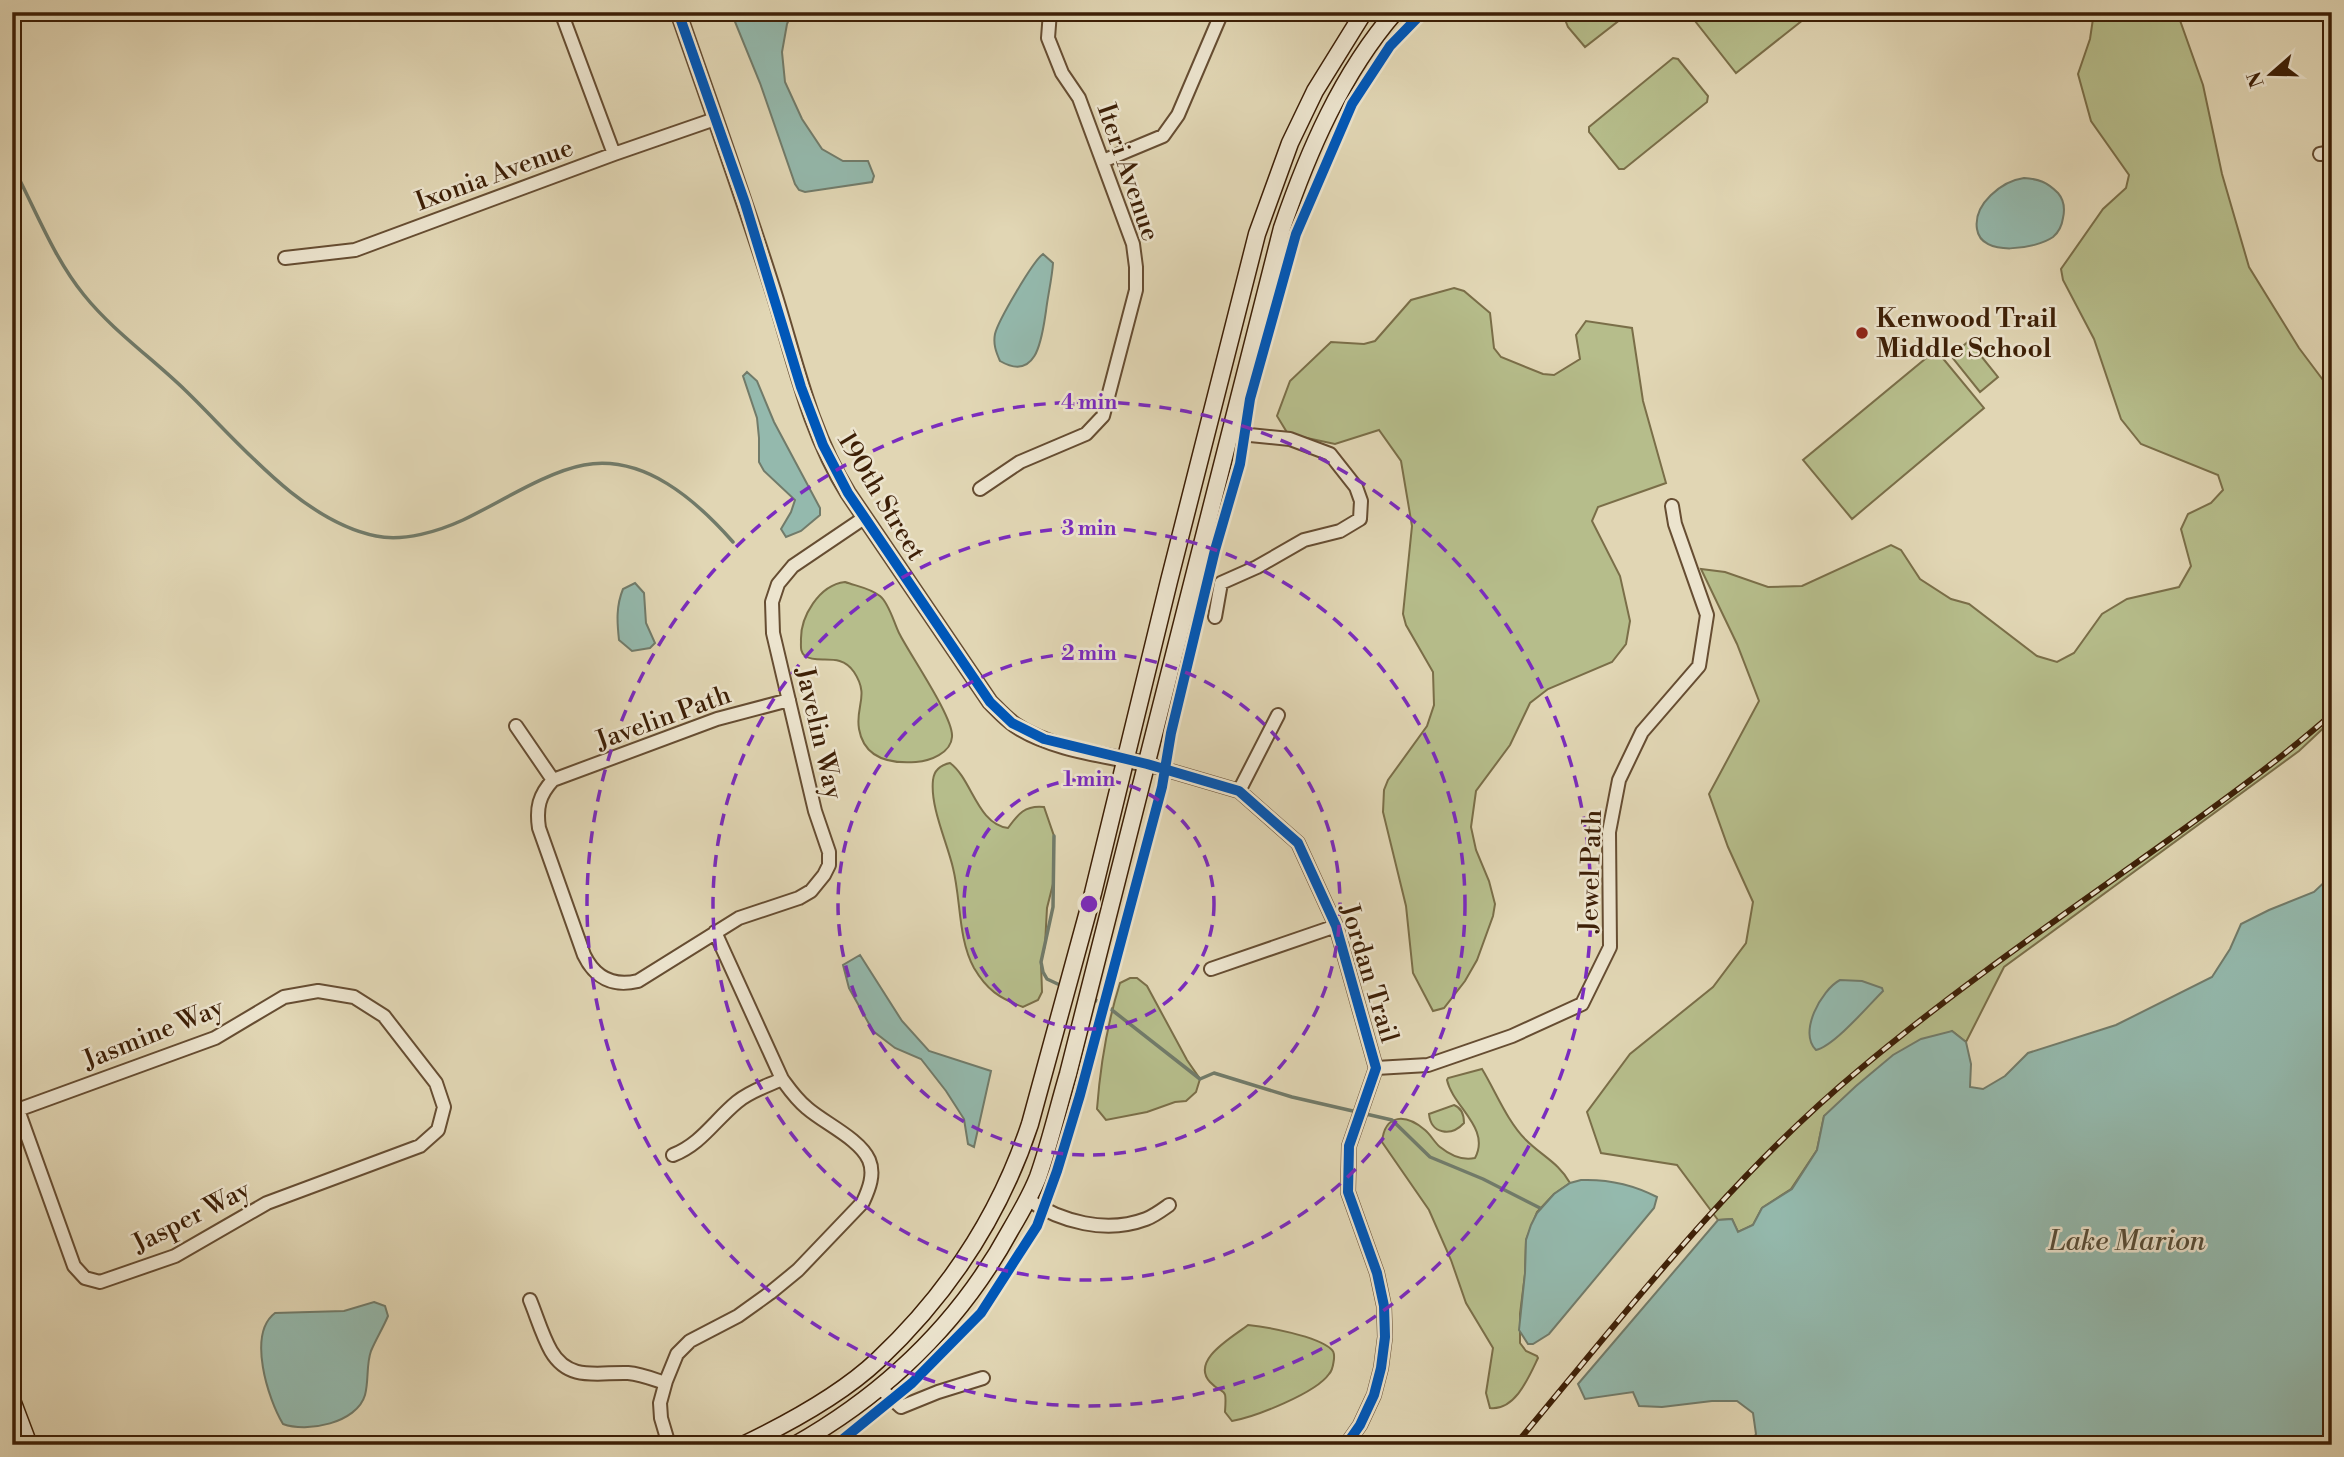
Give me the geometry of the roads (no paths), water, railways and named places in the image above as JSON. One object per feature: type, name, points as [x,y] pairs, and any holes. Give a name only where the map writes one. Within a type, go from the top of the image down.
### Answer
[{"type":"main road","points":[[743,1445],[820,1402],[877,1361],[939,1294],[989,1221],[1019,1158],[1093,893],[1257,234],[1290,143],[1315,92],[1364,12]]},
{"type":"main road","points":[[795,1445],[855,1408],[933,1339],[991,1266],[1037,1178],[1068,1074],[1282,228],[1297,185],[1324,124],[1345,84],[1395,12]]},
{"type":"main road","points":[[12,1400],[29,1445]]},
{"type":"main road","points":[[12,1419],[22,1445]]},
{"type":"street","points":[[561,12],[614,154]]},
{"type":"street","name":"190th Street","points":[[678,12],[768,274],[810,414],[841,481],[864,518],[990,702],[1004,716],[1021,729],[1044,739],[1147,764]]},
{"type":"street","name":"Iteri Avenue","points":[[980,489],[1020,461],[1086,434],[1103,416],[1136,290],[1133,244],[1079,98],[1062,73],[1048,38],[1050,12]]},
{"type":"street","points":[[1103,161],[1163,136],[1178,115],[1222,12]]},
{"type":"street","name":"Ixonia Avenue","points":[[285,258],[355,250],[715,119]]},
{"type":"street","points":[[1216,617],[1221,583],[1257,567],[1304,540],[1340,531],[1360,519],[1361,501],[1356,487],[1330,454],[1290,439],[1230,433]]},
{"type":"street","name":"Jewel Path","points":[[1376,1068],[1428,1065],[1511,1036],[1581,1004],[1610,947],[1609,832],[1619,780],[1642,732],[1699,666],[1707,615],[1675,524],[1672,506]]},
{"type":"street","name":"Javelin Way","points":[[554,780],[539,800],[539,828],[584,955],[593,971],[611,982],[621,984],[638,981],[739,918],[799,898],[811,891],[829,865],[829,852],[815,811],[789,700],[772,621],[772,602],[778,584],[801,559],[864,518]]},
{"type":"street","name":"Javelin Path","points":[[554,780],[718,719],[789,700]]},
{"type":"street","points":[[1239,792],[1278,715]]},
{"type":"street","points":[[516,726],[554,780]]},
{"type":"street","name":"Jordan Trail","points":[[1147,764],[1239,792],[1298,843],[1336,926],[1376,1068],[1349,1146],[1348,1192],[1377,1273],[1384,1306],[1385,1337],[1374,1395],[1360,1425],[1346,1445]]},
{"type":"street","points":[[1210,969],[1336,926]]},
{"type":"street","points":[[669,1445],[660,1412],[665,1383],[673,1361],[690,1341],[746,1310],[798,1270],[863,1202],[870,1188],[870,1161],[863,1150],[808,1110],[782,1079],[715,932]]},
{"type":"street","name":"Jasmine Way","points":[[15,1111],[215,1038],[284,998],[318,990],[354,997],[384,1016],[436,1083]]},
{"type":"street","points":[[673,1155],[697,1142],[738,1101],[782,1079]]},
{"type":"street","name":"Jasper Way","points":[[15,1111],[74,1266],[85,1278],[100,1282],[175,1256],[267,1203],[420,1146],[438,1130],[444,1107],[436,1083]]},
{"type":"street","points":[[1027,1199],[1067,1220],[1101,1227],[1148,1219],[1169,1205]]},
{"type":"street","points":[[530,1300],[551,1352],[558,1362],[568,1369],[590,1375],[631,1373],[665,1383]]},
{"type":"street","points":[[880,1388],[901,1407],[983,1378]]},
{"type":"water","points":[[731,12],[792,12],[782,52],[785,82],[802,119],[822,149],[843,161],[868,161],[874,176],[872,182],[805,192],[799,190]]},
{"type":"water","points":[[2024,178],[2042,182],[2058,193],[2064,211],[2060,228],[2053,237],[2035,245],[2010,248],[1988,244],[1977,229],[1977,220],[1984,203],[1998,189]]},
{"type":"water","points":[[1043,254],[1053,263],[1040,344],[1030,361],[1023,366],[1013,366],[1000,361],[995,348],[995,334],[1016,292]]},
{"type":"water","points":[[747,372],[757,381],[774,422],[820,508],[820,515],[801,531],[786,537],[781,529],[795,500],[764,471],[759,462],[757,418],[743,376]]},
{"type":"water","points":[[635,583],[644,593],[646,623],[655,643],[650,648],[632,651],[619,640],[618,614],[623,589]]},
{"type":"water","name":"Lake Marion","points":[[2332,875],[2332,1445],[1750,1445],[1756,1434],[1753,1413],[1737,1401],[1662,1407],[1639,1406],[1633,1392],[1585,1399],[1578,1384],[1718,1220],[1732,1219],[1738,1232],[1753,1225],[1762,1208],[1792,1189],[1817,1150],[1824,1116],[1893,1055],[1921,1039],[1952,1031],[1966,1042],[1971,1064],[1970,1087],[1983,1089],[2005,1076],[2028,1053],[2116,1025],[2212,977],[2230,949],[2241,924],[2314,892]]},
{"type":"water","points":[[860,955],[902,1021],[929,1051],[991,1071],[974,1147],[968,1144],[964,1119],[921,1059],[895,1048],[873,1031],[849,988],[843,965]]},
{"type":"water","points":[[1840,980],[1862,981],[1882,988],[1883,991],[1832,1041],[1816,1050],[1809,1033],[1814,1012],[1826,993]]},
{"type":"water","points":[[1581,1180],[1610,1182],[1639,1189],[1657,1197],[1654,1208],[1549,1334],[1533,1344],[1528,1344],[1519,1330],[1526,1240],[1537,1213],[1554,1194],[1570,1183]]},
{"type":"water","points":[[374,1302],[385,1306],[388,1316],[371,1351],[365,1395],[360,1405],[342,1419],[330,1423],[305,1427],[283,1424],[271,1399],[263,1367],[262,1336],[267,1323],[275,1313],[344,1311]]},
{"type":"waterway","points":[[12,165],[63,265],[95,308],[185,390],[272,476],[322,514],[348,527],[376,536],[410,536],[454,524],[554,474],[584,465],[606,463],[648,473],[667,484],[703,511],[733,542]]},
{"type":"waterway","points":[[1054,836],[1053,907],[1041,962],[1047,979],[1062,986]]},
{"type":"waterway","points":[[1092,999],[1103,1003],[1200,1079],[1214,1073],[1292,1097],[1392,1120],[1430,1157],[1483,1179],[1540,1208]]},
{"type":"railway","points":[[1515,1445],[1721,1202],[1811,1112],[1936,1009],[2235,792],[2332,714]]},
{"type":"place","name":"Kenwood Trail Middle School","points":[[1862,333]]}]
